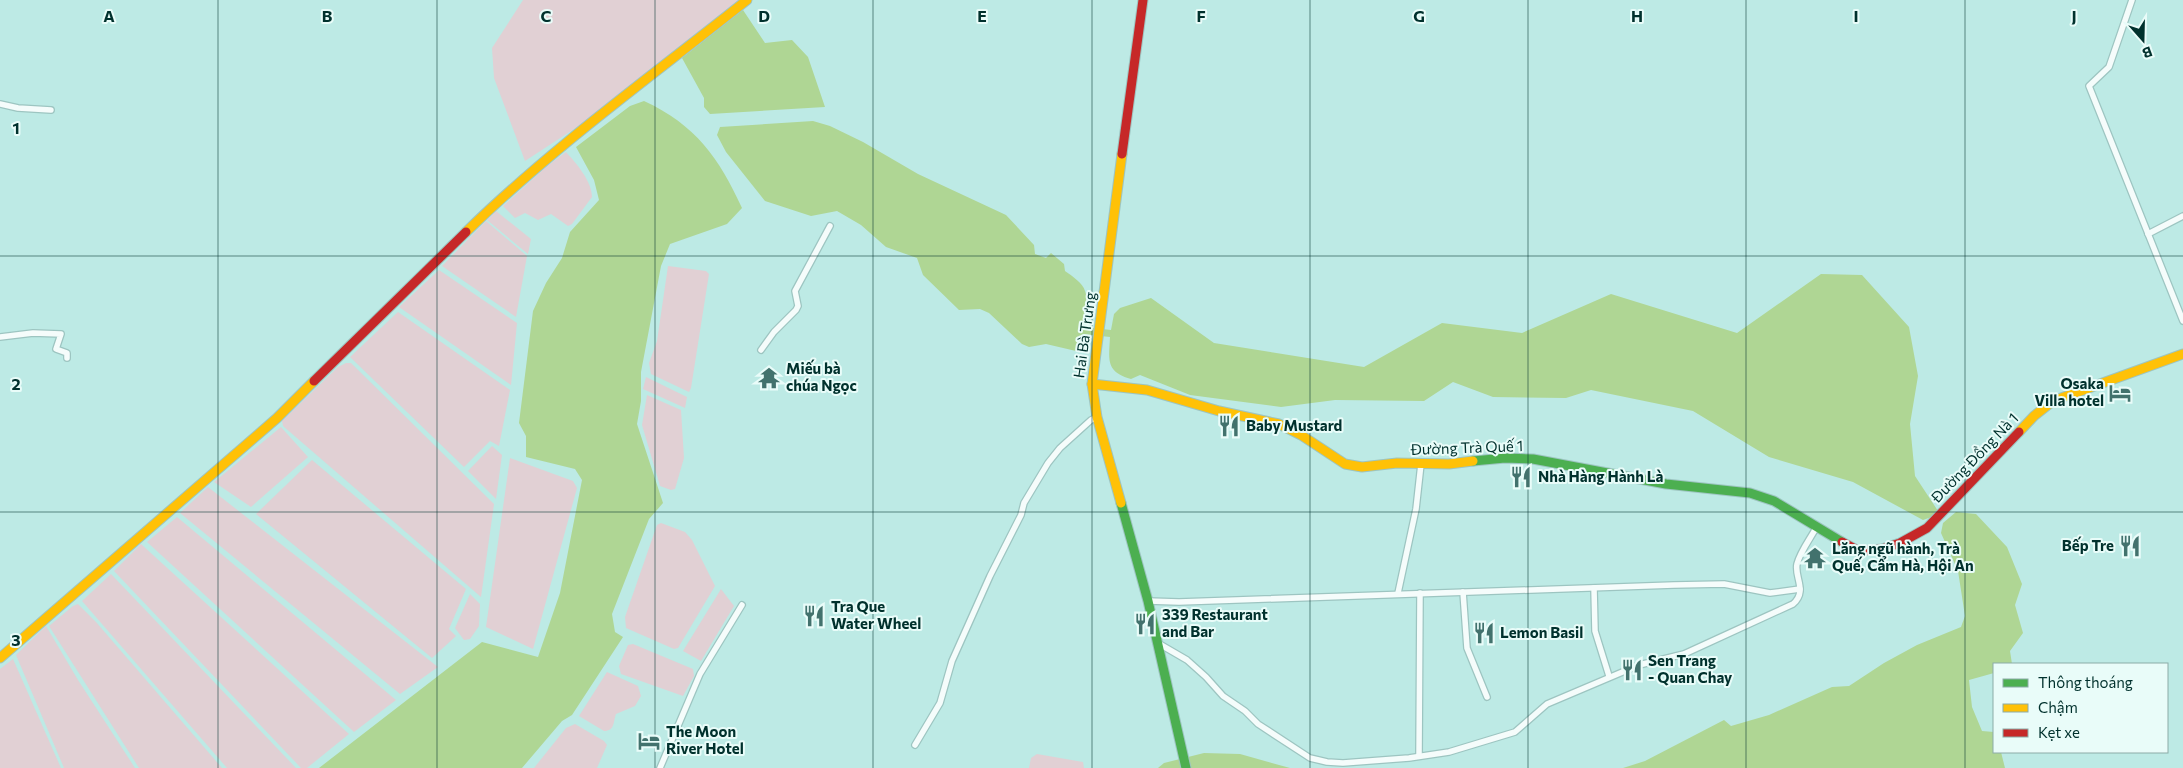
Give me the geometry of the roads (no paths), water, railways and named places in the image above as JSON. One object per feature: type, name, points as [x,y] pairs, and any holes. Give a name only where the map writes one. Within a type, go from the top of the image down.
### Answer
[{"type":"street","points":[[0,658],[277,418],[499,200],[560,147],[747,0]]},
{"type":"street","name":"Hai Bà Trưng","points":[[1143,0],[1092,384],[1097,418],[1148,601],[1186,768]]},
{"type":"street","points":[[2132,0],[2108,67],[2089,86],[2183,322]]},
{"type":"street","points":[[0,104],[18,108],[50,110]]},
{"type":"street","points":[[2148,234],[2183,216]]},
{"type":"street","points":[[761,350],[774,332],[796,310],[798,306],[795,291],[830,226]]},
{"type":"street","points":[[0,337],[33,332],[60,334],[56,349],[67,353],[67,358]]},
{"type":"street","name":"Đường Đồng Nà 1","points":[[1927,528],[2034,416],[2053,401],[2183,354]]},
{"type":"street","name":"Đường Trà Quế 1","points":[[1092,384],[1147,390],[1279,424],[1301,434],[1345,464],[1362,467],[1397,463],[1449,464],[1505,458],[1533,459],[1666,484],[1750,493],[1774,501],[1816,528],[1859,551],[1882,549],[1900,543],[1927,528]]},
{"type":"street","points":[[915,745],[940,703],[952,661],[990,576],[1021,514],[1024,503],[1048,462],[1060,448],[1091,420],[1097,418]]},
{"type":"street","points":[[1398,593],[1416,509],[1422,464]]},
{"type":"street","points":[[1156,642],[1187,660],[1223,696],[1245,711],[1258,724],[1310,758],[1343,764],[1449,752],[1515,732],[1548,704],[1609,676],[1639,665],[1684,654],[1797,601],[1800,589],[1797,565],[1816,528]]},
{"type":"street","points":[[1148,601],[1179,602],[1398,593],[1724,584],[1770,593],[1800,589]]},
{"type":"street","points":[[1594,588],[1595,631],[1609,676]]},
{"type":"street","points":[[1463,592],[1467,648],[1487,697]]},
{"type":"street","points":[[1419,756],[1420,593]]},
{"type":"street","points":[[660,768],[700,674],[742,604]]},
{"type":"place","name":"Miếu bà chúa Ngọc","points":[[769,378]]},
{"type":"place","name":"Osaka Villa hotel","points":[[2120,393]]},
{"type":"place","name":"Baby Mustard","points":[[1229,426]]},
{"type":"place","name":"Nhà Hàng Hành Là","points":[[1521,477]]},
{"type":"place","name":"Bếp Tre","points":[[2130,546]]},
{"type":"place","name":"Lăng ngũ hành, Trà Quế, Cẩm Hà, Hội An","points":[[1815,558]]},
{"type":"place","name":"Tra Que Water Wheel","points":[[814,616]]},
{"type":"place","name":"339 Restaurant and Bar","points":[[1145,624]]},
{"type":"place","name":"Lemon Basil","points":[[1484,633]]},
{"type":"place","name":"Sen Trang - Quan Chay","points":[[1632,670]]},
{"type":"place","name":"The Moon River Hotel","points":[[649,741]]}]
